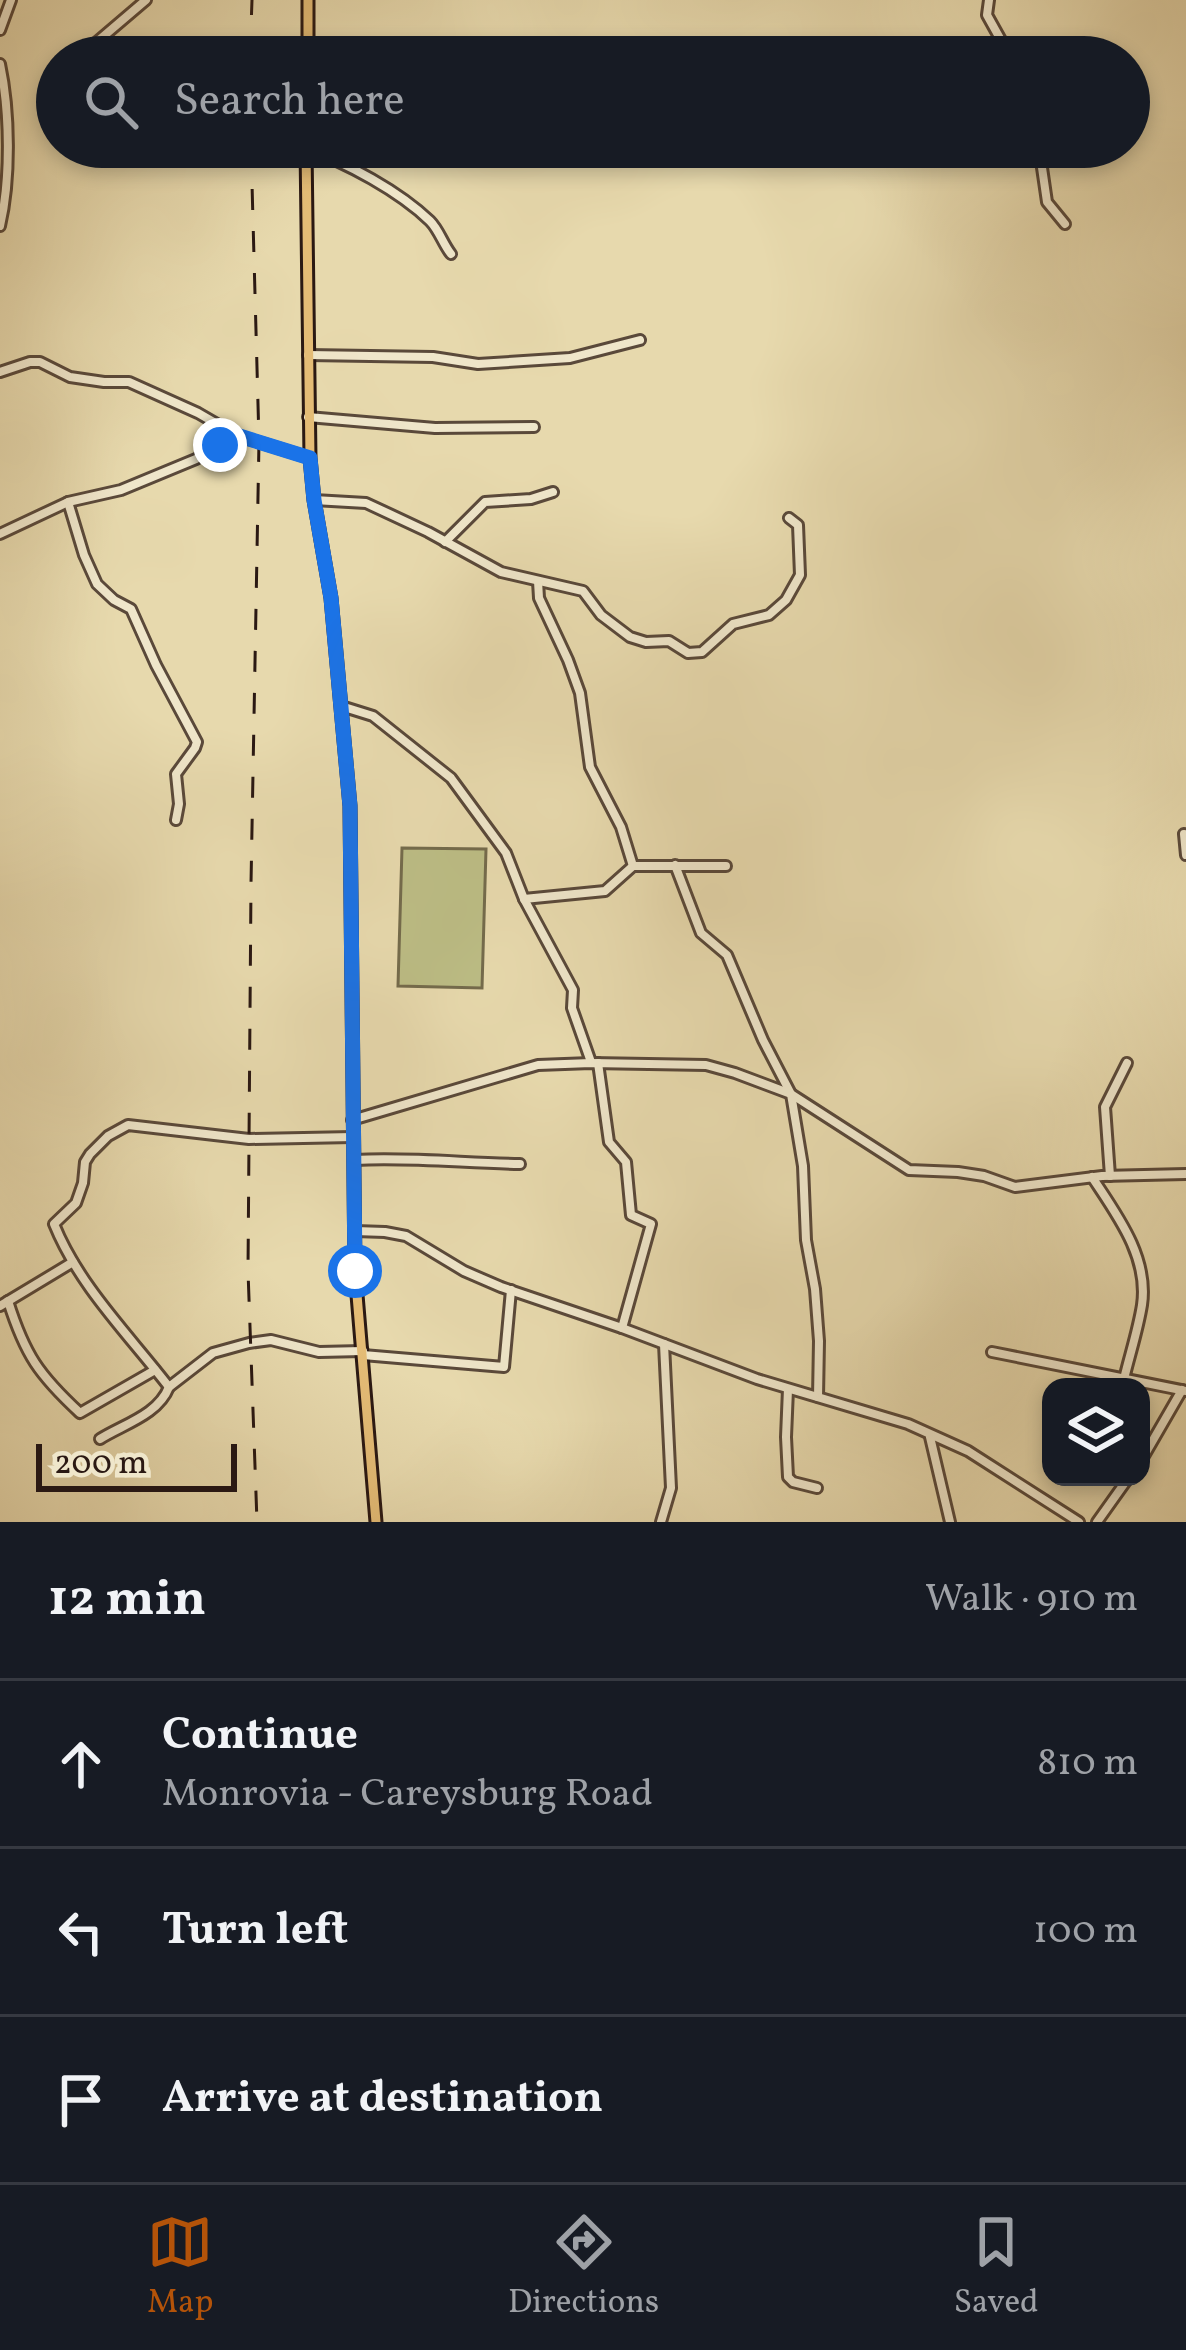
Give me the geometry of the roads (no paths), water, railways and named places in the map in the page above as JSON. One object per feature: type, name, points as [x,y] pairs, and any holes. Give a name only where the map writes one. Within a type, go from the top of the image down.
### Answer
[{"type":"main road","points":[[308,0],[308,36]]},
{"type":"main road","points":[[306,168],[310,458],[331,598],[350,806],[355,1271],[376,1522]]},
{"type":"street","points":[[0,30],[11,0]]},
{"type":"street","points":[[104,36],[146,0]]},
{"type":"street","points":[[989,0],[987,15],[999,36]]},
{"type":"street","points":[[0,64],[6,149],[0,226]]},
{"type":"street","points":[[349,168],[397,195],[433,223],[451,254]]},
{"type":"street","points":[[1042,168],[1047,202],[1065,224]]},
{"type":"street","points":[[308,356],[433,357],[478,364],[570,358],[640,340]]},
{"type":"street","points":[[0,372],[40,362],[70,376],[130,382],[236,435],[310,458]]},
{"type":"street","points":[[308,417],[435,428],[534,428]]},
{"type":"street","points":[[0,534],[68,502],[121,490],[196,459],[236,435]]},
{"type":"street","points":[[445,542],[485,502],[531,500],[553,492]]},
{"type":"street","points":[[314,500],[366,503],[501,572],[583,591],[601,615],[630,637],[646,642],[669,640],[688,653],[702,652],[733,623],[769,615],[786,600],[800,575],[798,524],[789,518]]},
{"type":"street","points":[[68,502],[97,584],[131,609],[196,742],[176,774],[176,820]]},
{"type":"street","points":[[538,581],[539,598],[580,693],[590,767],[621,827],[633,866]]},
{"type":"street","points":[[341,706],[373,716],[451,778],[506,853],[524,899],[573,990],[572,1008],[594,1063],[609,1142],[626,1162],[631,1215],[651,1224],[622,1328]]},
{"type":"street","points":[[1184,834],[1186,855]]},
{"type":"street","points":[[675,865],[701,933],[727,955],[791,1094],[815,1289],[818,1397]]},
{"type":"street","points":[[524,899],[605,891],[633,866],[726,866]]},
{"type":"street","points":[[1110,1176],[1105,1107],[1126,1064]]},
{"type":"street","points":[[352,1120],[538,1066],[706,1065],[791,1094],[909,1171],[958,1172],[1015,1187],[1092,1177],[1186,1174]]},
{"type":"street","points":[[169,1388],[73,1262],[55,1224],[76,1203],[90,1154],[128,1125],[249,1138],[353,1137]]},
{"type":"street","points":[[355,1160],[409,1157],[520,1164]]},
{"type":"street","points":[[992,1352],[1124,1378],[1142,1302],[1140,1267],[1124,1225],[1092,1177]]},
{"type":"street","points":[[355,1231],[406,1236],[464,1271],[511,1290],[788,1389],[908,1424],[968,1451],[1079,1522]]},
{"type":"street","points":[[73,1262],[4,1303],[46,1382],[80,1413],[155,1370]]},
{"type":"street","points":[[100,1439],[161,1402],[169,1388],[212,1352],[249,1343],[271,1340],[319,1352],[504,1366],[511,1290]]},
{"type":"street","points":[[661,1522],[671,1488],[664,1345]]},
{"type":"street","points":[[1150,1384],[1184,1391],[1150,1446]]},
{"type":"street","points":[[788,1389],[788,1477],[817,1488]]},
{"type":"street","points":[[930,1436],[950,1522]]},
{"type":"street","points":[[1096,1522],[1122,1486]]},
{"type":"railway","points":[[251,36],[252,0]]},
{"type":"railway","points":[[252,168],[259,441],[248,1271],[257,1522]]}]
